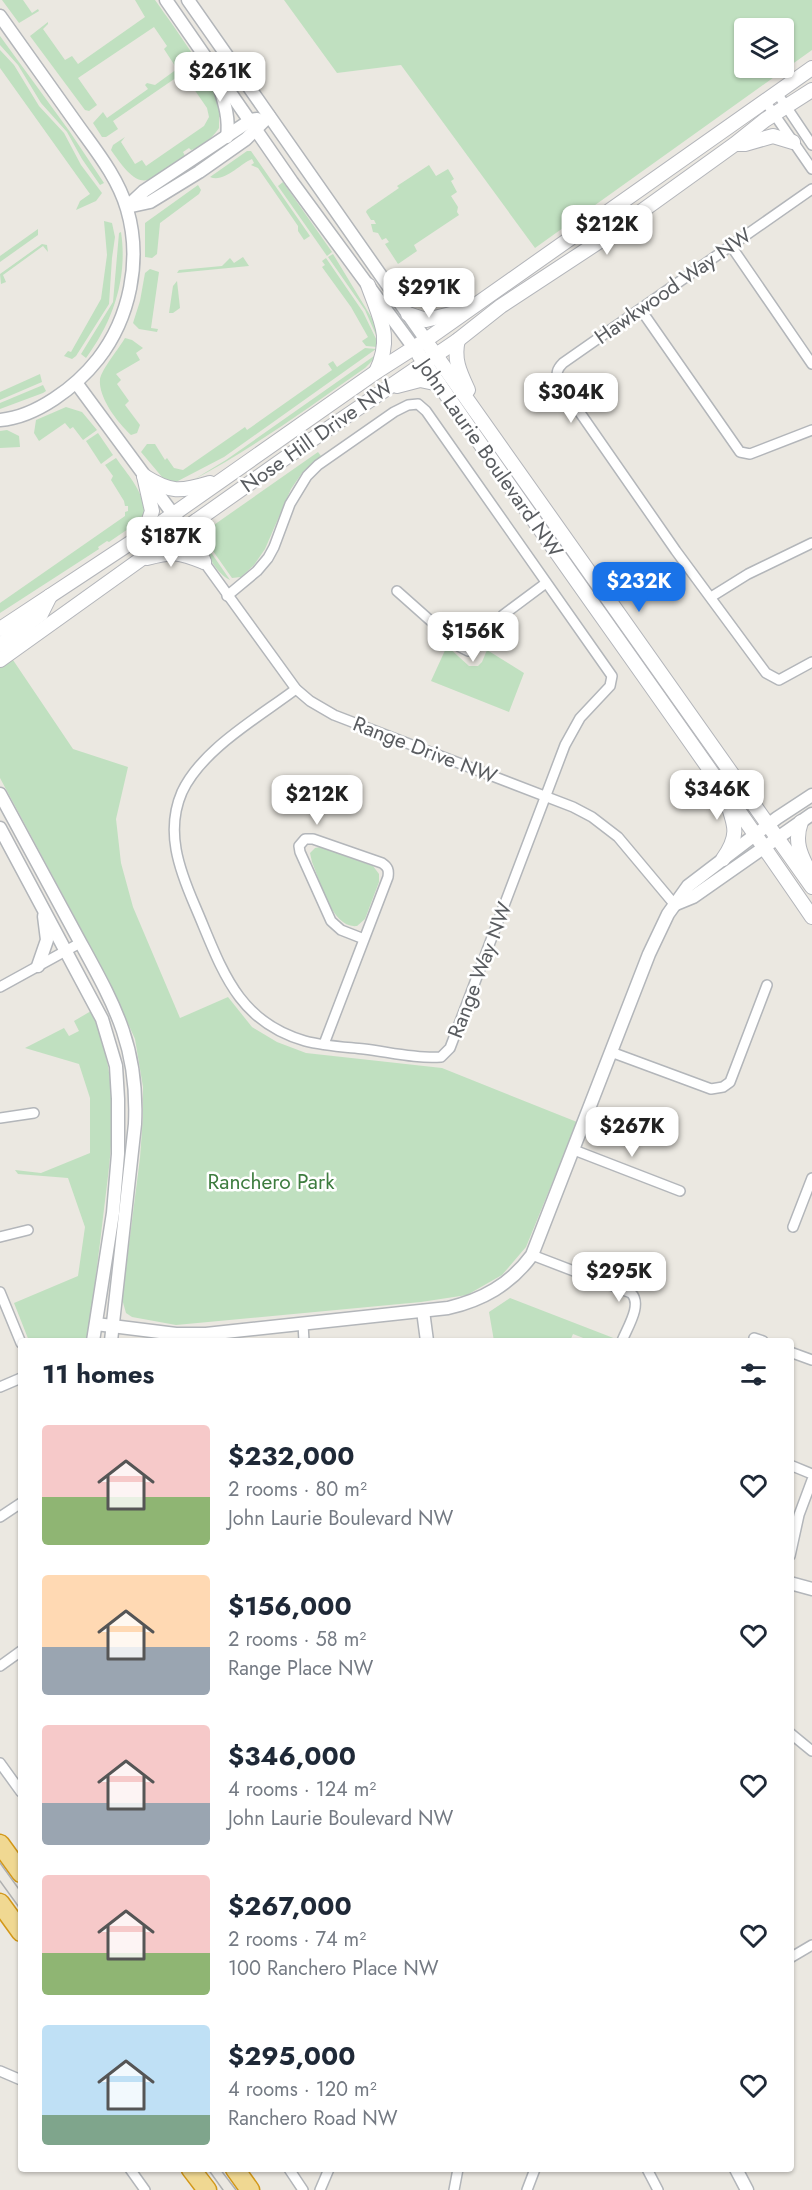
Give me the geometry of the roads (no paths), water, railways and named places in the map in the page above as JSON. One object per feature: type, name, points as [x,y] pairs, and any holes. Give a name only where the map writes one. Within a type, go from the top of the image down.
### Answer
[{"type":"highway","points":[[0,1844],[18,1869]]},
{"type":"highway","points":[[0,1903],[18,1928]]},
{"type":"highway","points":[[193,2172],[207,2190]]},
{"type":"highway","points":[[237,2172],[250,2190]]},
{"type":"main road","name":"Nose Hill Drive NW","points":[[0,628],[173,514],[376,372],[420,344],[812,68]]},
{"type":"main road","name":"Nose Hill Drive NW","points":[[0,660],[184,529],[458,340],[501,306],[603,239],[780,110],[812,90]]},
{"type":"main road","points":[[735,144],[745,144],[773,136],[793,142]]},
{"type":"main road","points":[[368,285],[382,324],[386,348],[376,372]]},
{"type":"main road","points":[[408,314],[430,320],[472,307]]},
{"type":"main road","points":[[458,340],[457,363],[482,419]]},
{"type":"main road","name":"John Laurie Boulevard NW","points":[[420,344],[430,359],[482,419],[811,886]]},
{"type":"main road","name":"John Laurie Boulevard NW","points":[[430,359],[439,384],[509,487],[812,917]]},
{"type":"main road","points":[[381,392],[420,380],[439,384]]},
{"type":"main road","points":[[144,476],[158,485],[178,491],[221,480]]},
{"type":"main road","points":[[144,476],[152,511],[144,532]]},
{"type":"main road","points":[[196,522],[194,535],[204,562]]},
{"type":"main road","points":[[140,560],[170,552],[181,553],[204,562]]},
{"type":"main road","points":[[0,645],[41,614],[51,594]]},
{"type":"main road","points":[[721,786],[735,831],[731,848],[723,859]]},
{"type":"main road","points":[[806,818],[796,838],[810,875],[811,886]]},
{"type":"street","name":"John Laurie Boulevard NW","points":[[166,0],[292,182],[368,285],[420,344]]},
{"type":"street","name":"John Laurie Boulevard NW","points":[[188,0],[408,314],[420,344]]},
{"type":"street","points":[[0,16],[116,182],[127,207],[133,245],[130,290],[122,316],[108,346],[77,384],[36,408],[0,420]]},
{"type":"street","points":[[213,68],[227,112],[227,136]]},
{"type":"street","points":[[777,93],[780,110],[793,142],[812,169]]},
{"type":"street","points":[[765,101],[780,110],[812,145]]},
{"type":"street","points":[[127,207],[144,191],[227,136],[269,116]]},
{"type":"street","points":[[127,207],[150,202],[199,172],[254,125]]},
{"type":"street","name":"Hawkwood Way NW","points":[[812,189],[563,363],[556,374],[558,381],[643,504],[770,677],[779,680],[785,678],[812,662]]},
{"type":"street","points":[[731,246],[812,364]]},
{"type":"street","points":[[641,310],[740,452],[750,454],[812,430]]},
{"type":"street","points":[[77,384],[184,529]]},
{"type":"street","points":[[227,596],[257,572],[268,558],[290,504],[312,471],[394,412],[418,404],[426,411],[546,583],[503,615],[476,647],[468,651],[460,647],[397,591]]},
{"type":"street","points":[[711,597],[748,574],[812,543]]},
{"type":"street","name":"Range Drive NW","points":[[204,562],[296,689],[310,701],[334,715],[546,796],[592,817],[609,828],[675,905]]},
{"type":"street","name":"Range Way NW","points":[[296,689],[216,748],[194,771],[178,803],[174,837],[181,874],[232,988],[262,1020],[291,1036],[324,1044],[441,1057],[446,1053],[572,731],[587,709],[607,691],[612,681],[608,670],[546,583]]},
{"type":"street","points":[[0,794],[111,996],[127,1039],[133,1065],[136,1098],[131,1172],[111,1338]]},
{"type":"street","points":[[675,905],[693,897],[772,832],[812,795]]},
{"type":"street","points":[[772,832],[806,818]]},
{"type":"street","points":[[0,828],[102,1019],[116,1066],[117,1166],[94,1338]]},
{"type":"street","points":[[324,1044],[388,877],[389,872],[386,866],[313,839],[303,841],[299,846],[300,852],[331,921],[341,930],[364,939]]},
{"type":"street","points":[[96,1324],[194,1334],[423,1311],[448,1308],[481,1298],[514,1276],[532,1256],[653,944],[675,905],[688,886],[723,859],[760,841]]},
{"type":"street","points":[[38,966],[47,940],[42,906]]},
{"type":"street","points":[[0,987],[81,943]]},
{"type":"street","points":[[611,1052],[711,1089],[723,1088],[730,1082],[767,985]]},
{"type":"street","points":[[0,1118],[34,1113]]},
{"type":"street","points":[[574,1150],[680,1191]]},
{"type":"street","points":[[793,1227],[812,1178]]},
{"type":"street","points":[[0,1237],[28,1230]]},
{"type":"street","points":[[532,1256],[635,1296],[637,1300],[623,1338]]},
{"type":"street","points":[[0,1292],[19,1338]]},
{"type":"street","points":[[423,1311],[427,1338]]},
{"type":"street","points":[[303,1324],[304,1338]]},
{"type":"street","points":[[794,1353],[812,1360]]},
{"type":"street","points":[[0,1387],[18,1379]]},
{"type":"street","points":[[794,1467],[812,1474]]},
{"type":"street","points":[[794,1538],[799,1515],[812,1480]]},
{"type":"street","points":[[0,1516],[18,1505]]},
{"type":"street","points":[[794,1584],[812,1589]]},
{"type":"street","points":[[0,1666],[18,1653]]},
{"type":"street","points":[[794,1736],[812,1750]]},
{"type":"street","points":[[0,1763],[18,1788]]},
{"type":"street","points":[[794,1956],[812,1945]]},
{"type":"street","points":[[0,2071],[18,2079]]},
{"type":"street","points":[[132,2172],[145,2190]]},
{"type":"street","points":[[291,2172],[303,2190]]},
{"type":"street","points":[[320,2190],[328,2172]]},
{"type":"street","points":[[454,2190],[457,2172]]},
{"type":"street","points":[[527,2190],[534,2172]]},
{"type":"street","points":[[649,2172],[658,2190]]},
{"type":"street","points":[[738,2172],[747,2190]]},
{"type":"tram line","points":[[0,1863],[18,1888]]},
{"type":"tram line","points":[[0,1881],[18,1906]]},
{"type":"tram line","points":[[210,2172],[223,2190]]},
{"type":"tram line","points":[[222,2172],[236,2190]]},
{"type":"park label","name":"Ranchero Park","points":[[271,1182]]}]
